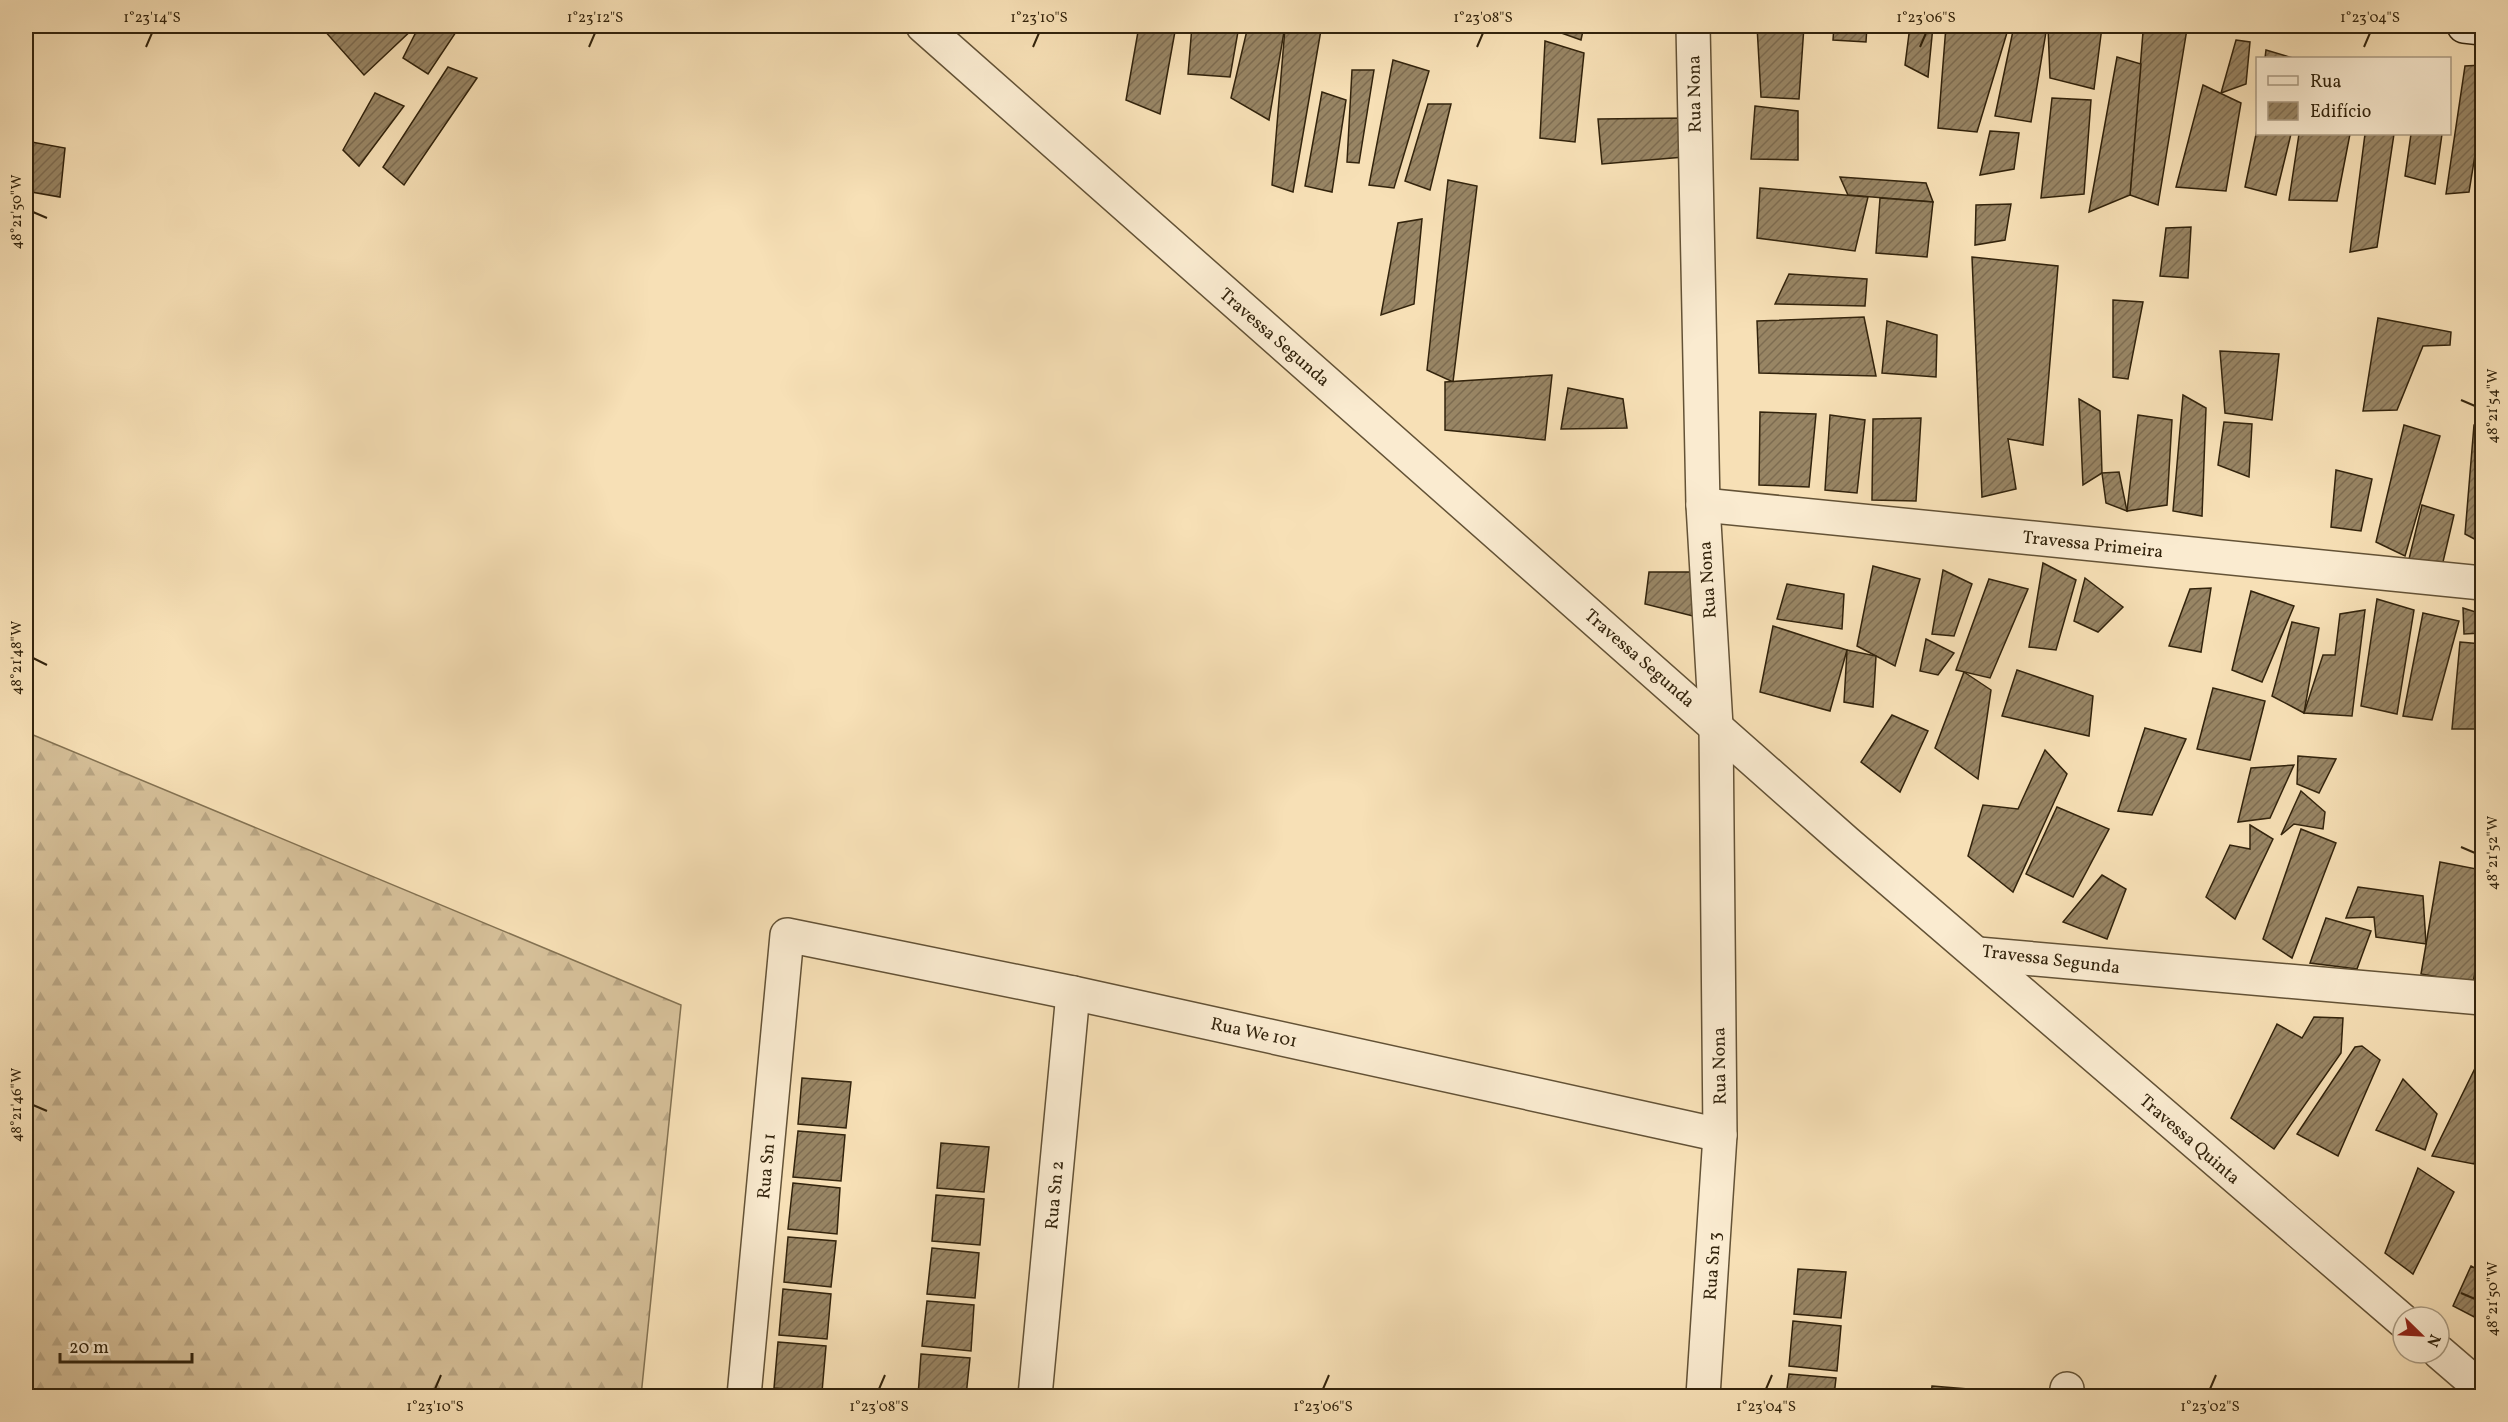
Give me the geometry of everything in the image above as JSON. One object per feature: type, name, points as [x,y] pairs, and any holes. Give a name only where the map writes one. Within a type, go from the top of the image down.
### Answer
[{"type":"street","name":"Travessa Segunda","points":[[923,26],[1846,842],[1978,954],[2482,998]]},
{"type":"street","name":"Rua Nona","points":[[1693,26],[1702,505],[1716,726],[1720,1135]]},
{"type":"street","points":[[2464,26],[2482,28]]},
{"type":"street","name":"Travessa Primeira","points":[[1702,505],[2482,583]]},
{"type":"street","name":"Rua We 101","points":[[787,935],[1073,993],[1720,1135]]},
{"type":"street","name":"Rua Sn 1","points":[[744,1396],[787,935]]},
{"type":"street","name":"Travessa Quinta","points":[[1978,954],[2391,1311]]},
{"type":"street","name":"Rua Sn 2","points":[[1035,1396],[1073,993]]},
{"type":"street","name":"Rua Sn 3","points":[[1703,1396],[1720,1135]]},
{"type":"street","points":[[2451,1362],[2482,1389]]},
{"type":"green space","points":[[26,732],[681,1005],[641,1396],[26,1396]]},
{"type":"building","points":[[48,26],[85,26],[82,33],[48,28]]},
{"type":"building","points":[[323,26],[416,26],[364,75],[322,28]]},
{"type":"building","points":[[419,26],[460,26],[428,74],[403,58]]},
{"type":"building","points":[[1139,26],[1176,26],[1160,114],[1126,100]]},
{"type":"building","points":[[1192,26],[1239,26],[1230,77],[1188,74]]},
{"type":"building","points":[[1248,26],[1285,26],[1269,120],[1231,98]]},
{"type":"building","points":[[1550,26],[1584,26],[1581,40],[1550,29]]},
{"type":"building","points":[[1757,26],[1804,26],[1799,99],[1761,97]]},
{"type":"building","points":[[1834,26],[1867,26],[1866,42],[1833,40]]},
{"type":"building","points":[[1910,26],[1933,26],[1928,77],[1905,65]]},
{"type":"building","points":[[1946,26],[2009,26],[1977,132],[1938,128]]},
{"type":"building","points":[[2014,26],[2047,26],[2031,122],[1995,116]]},
{"type":"building","points":[[2048,26],[2102,27],[2094,89],[2050,78]]},
{"type":"building","points":[[1285,28],[1321,30],[1293,192],[1272,185]]},
{"type":"building","points":[[2187,29],[2158,205],[2130,195],[2143,32]]},
{"type":"building","points":[[2236,40],[2250,42],[2246,84],[2221,93]]},
{"type":"building","points":[[1545,41],[1584,53],[1575,142],[1540,138]]},
{"type":"building","points":[[2266,50],[2290,57],[2265,57]]},
{"type":"building","points":[[2117,57],[2141,64],[2130,195],[2089,212]]},
{"type":"building","points":[[1393,60],[1429,71],[1394,188],[1369,185]]},
{"type":"building","points":[[2482,65],[2482,112],[2469,192],[2446,194],[2465,66]]},
{"type":"building","points":[[448,67],[477,78],[404,185],[383,167]]},
{"type":"building","points":[[1352,70],[1374,70],[1359,163],[1347,162]]},
{"type":"building","points":[[2203,85],[2241,103],[2226,191],[2176,187]]},
{"type":"building","points":[[1322,92],[1346,100],[1332,192],[1305,186]]},
{"type":"building","points":[[375,93],[404,106],[359,166],[343,150]]},
{"type":"building","points":[[2052,98],[2091,100],[2084,194],[2041,198]]},
{"type":"building","points":[[1428,104],[1451,104],[1430,190],[1405,181]]},
{"type":"building","points":[[1755,106],[1798,111],[1798,160],[1751,159]]},
{"type":"building","points":[[1687,118],[1684,157],[1602,164],[1598,119]]},
{"type":"building","points":[[1990,131],[2019,133],[2014,169],[1980,175]]},
{"type":"building","points":[[2256,135],[2291,135],[2276,195],[2245,187]]},
{"type":"building","points":[[2299,135],[2350,135],[2337,201],[2289,200]]},
{"type":"building","points":[[2365,135],[2394,135],[2377,247],[2350,252]]},
{"type":"building","points":[[2411,135],[2442,135],[2435,184],[2405,176]]},
{"type":"building","points":[[26,141],[65,148],[60,197],[26,191]]},
{"type":"building","points":[[1840,177],[1926,183],[1933,202],[1848,195]]},
{"type":"building","points":[[1448,180],[1477,186],[1453,382],[1427,370]]},
{"type":"building","points":[[1760,188],[1868,197],[1855,251],[1757,238]]},
{"type":"building","points":[[1880,198],[1933,202],[1927,257],[1876,253]]},
{"type":"building","points":[[2011,204],[2005,240],[1975,245],[1976,205]]},
{"type":"building","points":[[1422,219],[1414,304],[1381,315],[1398,223]]},
{"type":"building","points":[[2191,227],[2188,278],[2160,276],[2166,228]]},
{"type":"building","points":[[1972,257],[2058,266],[2043,445],[2008,439],[2016,489],[1982,497]]},
{"type":"building","points":[[1789,274],[1867,279],[1865,306],[1775,304]]},
{"type":"building","points":[[2113,300],[2143,302],[2128,379],[2113,377]]},
{"type":"building","points":[[1864,317],[1876,376],[1759,373],[1757,321]]},
{"type":"building","points":[[2378,318],[2451,332],[2450,345],[2423,346],[2397,410],[2363,411]]},
{"type":"building","points":[[1887,321],[1937,335],[1936,377],[1882,373]]},
{"type":"building","points":[[2220,351],[2279,354],[2272,420],[2225,413]]},
{"type":"building","points":[[1552,375],[1545,440],[1445,430],[1445,382]]},
{"type":"building","points":[[1568,388],[1623,399],[1627,428],[1561,429]]},
{"type":"building","points":[[2183,395],[2206,408],[2202,516],[2173,511]]},
{"type":"building","points":[[2079,399],[2100,411],[2102,473],[2083,485]]},
{"type":"building","points":[[1760,412],[1816,414],[1809,487],[1759,485]]},
{"type":"building","points":[[1830,415],[1865,420],[1857,493],[1825,490]]},
{"type":"building","points":[[2138,415],[2172,420],[2167,505],[2127,511]]},
{"type":"building","points":[[1921,418],[1916,501],[1872,500],[1873,419]]},
{"type":"building","points":[[2482,421],[2482,543],[2465,534],[2474,425]]},
{"type":"building","points":[[2224,422],[2252,424],[2249,477],[2218,465]]},
{"type":"building","points":[[2404,425],[2440,436],[2405,556],[2376,542]]},
{"type":"building","points":[[2336,470],[2372,479],[2361,531],[2331,527]]},
{"type":"building","points":[[2119,472],[2127,511],[2106,503],[2102,473]]},
{"type":"building","points":[[2422,505],[2454,515],[2443,562],[2409,559]]},
{"type":"building","points":[[2043,563],[2076,580],[2056,650],[2029,647]]},
{"type":"building","points":[[1873,566],[1920,579],[1895,666],[1857,646]]},
{"type":"building","points":[[1943,570],[1972,584],[1954,636],[1932,634]]},
{"type":"building","points":[[1649,572],[1694,572],[1697,617],[1645,604]]},
{"type":"building","points":[[2085,578],[2123,607],[2098,632],[2074,621]]},
{"type":"building","points":[[1989,579],[2028,589],[1990,678],[1956,670]]},
{"type":"building","points":[[1787,584],[1844,594],[1842,629],[1777,619]]},
{"type":"building","points":[[2211,588],[2201,652],[2169,646],[2190,589]]},
{"type":"building","points":[[2251,591],[2294,606],[2262,682],[2232,670]]},
{"type":"building","points":[[2377,599],[2414,610],[2397,714],[2361,706]]},
{"type":"building","points":[[2463,608],[2482,614],[2482,633],[2464,634]]},
{"type":"building","points":[[2365,610],[2352,716],[2304,713],[2323,655],[2335,655],[2340,614]]},
{"type":"building","points":[[2423,613],[2459,621],[2432,720],[2403,716]]},
{"type":"building","points":[[2292,622],[2319,628],[2304,713],[2272,696]]},
{"type":"building","points":[[1773,626],[1847,650],[1830,711],[1760,692]]},
{"type":"building","points":[[1926,639],[1954,653],[1938,675],[1920,671]]},
{"type":"building","points":[[2460,642],[2482,644],[2482,686],[2477,729],[2452,729]]},
{"type":"building","points":[[1847,650],[1876,656],[1873,707],[1844,702]]},
{"type":"building","points":[[2017,670],[2093,696],[2089,736],[2002,716]]},
{"type":"building","points":[[1964,672],[1991,690],[1978,779],[1935,748]]},
{"type":"building","points":[[2213,688],[2265,701],[2250,760],[2197,749]]},
{"type":"building","points":[[1892,715],[1928,731],[1900,792],[1861,762]]},
{"type":"building","points":[[2145,728],[2186,739],[2152,815],[2118,811]]},
{"type":"building","points":[[2045,750],[2067,774],[2013,892],[1968,856],[1983,805],[2018,809]]},
{"type":"building","points":[[2298,756],[2336,759],[2319,793],[2297,784]]},
{"type":"building","points":[[2294,765],[2270,818],[2238,822],[2251,768]]},
{"type":"building","points":[[2301,791],[2325,812],[2323,829],[2294,824],[2281,835]]},
{"type":"building","points":[[2057,807],[2109,829],[2073,897],[2026,874]]},
{"type":"building","points":[[2250,825],[2273,839],[2235,919],[2206,897],[2230,845],[2250,849]]},
{"type":"building","points":[[2301,829],[2336,843],[2292,958],[2263,939]]},
{"type":"building","points":[[2440,862],[2482,870],[2482,936],[2473,983],[2421,974]]},
{"type":"building","points":[[2102,875],[2126,889],[2107,939],[2063,922]]},
{"type":"building","points":[[2358,887],[2423,896],[2426,944],[2376,937],[2374,917],[2346,918]]},
{"type":"building","points":[[2326,918],[2371,931],[2357,969],[2310,963]]},
{"type":"building","points":[[2314,1017],[2343,1018],[2341,1053],[2274,1149],[2231,1118],[2277,1024],[2302,1038]]},
{"type":"building","points":[[2362,1046],[2380,1060],[2338,1156],[2297,1134],[2355,1047]]},
{"type":"building","points":[[2482,1054],[2482,1144],[2474,1164],[2432,1156]]},
{"type":"building","points":[[802,1078],[851,1082],[846,1128],[798,1124]]},
{"type":"building","points":[[2403,1079],[2437,1114],[2425,1150],[2376,1130]]},
{"type":"building","points":[[798,1131],[845,1135],[841,1181],[793,1177]]},
{"type":"building","points":[[941,1143],[989,1147],[984,1192],[937,1188]]},
{"type":"building","points":[[2418,1168],[2454,1192],[2413,1274],[2385,1253]]},
{"type":"building","points":[[2482,1177],[2482,1198],[2476,1195]]},
{"type":"building","points":[[793,1183],[840,1188],[837,1234],[788,1229]]},
{"type":"building","points":[[936,1195],[984,1199],[980,1245],[932,1241]]},
{"type":"building","points":[[788,1237],[836,1241],[831,1287],[784,1282]]},
{"type":"building","points":[[932,1248],[979,1253],[975,1298],[927,1294]]},
{"type":"building","points":[[2471,1266],[2482,1272],[2482,1321],[2453,1306]]},
{"type":"building","points":[[1798,1269],[1846,1272],[1841,1318],[1794,1314]]},
{"type":"building","points":[[783,1289],[831,1294],[827,1339],[779,1335]]},
{"type":"building","points":[[927,1301],[974,1305],[971,1351],[922,1346]]},
{"type":"building","points":[[1793,1321],[1841,1326],[1837,1371],[1789,1366]]},
{"type":"building","points":[[778,1342],[826,1346],[822,1392],[774,1388]]},
{"type":"building","points":[[921,1354],[970,1358],[966,1396],[918,1396]]},
{"type":"building","points":[[1789,1374],[1836,1378],[1834,1396],[1786,1396]]},
{"type":"building","points":[[1932,1386],[1980,1390],[1979,1396],[1931,1396]]}]
